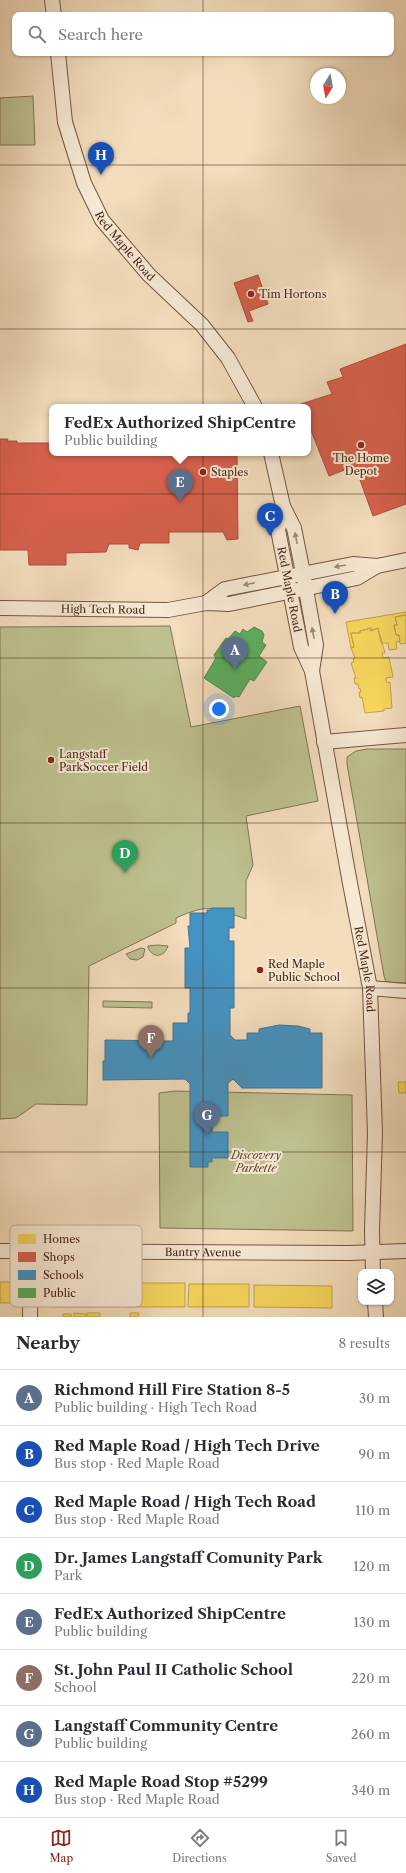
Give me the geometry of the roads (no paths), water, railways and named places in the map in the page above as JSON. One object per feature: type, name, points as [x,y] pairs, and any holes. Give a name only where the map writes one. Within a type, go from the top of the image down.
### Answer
[{"type":"street","points":[[52,0],[54,12]]},
{"type":"street","name":"Red Maple Road","points":[[58,56],[65,122],[84,183],[102,220],[149,275],[202,325],[228,358],[253,404]]},
{"type":"street","name":"Red Maple Road","points":[[272,456],[283,506],[294,528],[303,573],[316,645],[312,671]]},
{"type":"street","name":"Red Maple Road","points":[[283,506],[278,530],[288,576],[289,592],[300,647],[312,671],[370,988],[375,1133],[372,1230],[373,1269]]},
{"type":"street","name":"High Tech Road","points":[[206,603],[225,590],[288,576],[353,564],[377,566],[406,560]]},
{"type":"street","name":"High Tech Road","points":[[0,608],[168,610],[206,603],[229,604],[357,578],[377,566]]},
{"type":"street","points":[[324,742],[406,735]]},
{"type":"street","points":[[370,988],[406,991]]},
{"type":"street","name":"Bantry Avenue","points":[[142,1251],[406,1251]]},
{"type":"street","points":[[375,1305],[376,1317]]},
{"type":"street","points":[[30,1307],[30,1317]]},
{"type":"place","name":"Red Maple Road Stop #5299","points":[[101,175]]},
{"type":"place","name":"Tim Hortons","points":[[251,294]]},
{"type":"place","name":"The Home Depot","points":[[361,445]]},
{"type":"place","name":"Staples","points":[[203,472]]},
{"type":"place","name":"FedEx Authorized ShipCentre","points":[[180,502]]},
{"type":"place","name":"Red Maple Road / High Tech Road","points":[[270,536]]},
{"type":"place","name":"Red Maple Road / High Tech Drive","points":[[335,614]]},
{"type":"place","name":"Richmond Hill Fire Station 8-5","points":[[235,670]]},
{"type":"place","name":"Langstaff ParkSoccer Field","points":[[51,760]]},
{"type":"place","name":"Dr. James Langstaff Comunity Park","points":[[125,873]]},
{"type":"place","name":"Red Maple Public School","points":[[260,970]]},
{"type":"place","name":"St. John Paul II Catholic School","points":[[151,1058]]},
{"type":"place","name":"Langstaff Community Centre","points":[[207,1135]]},
{"type":"park label","name":"Discovery Parkette","points":[[256,1161]]}]
